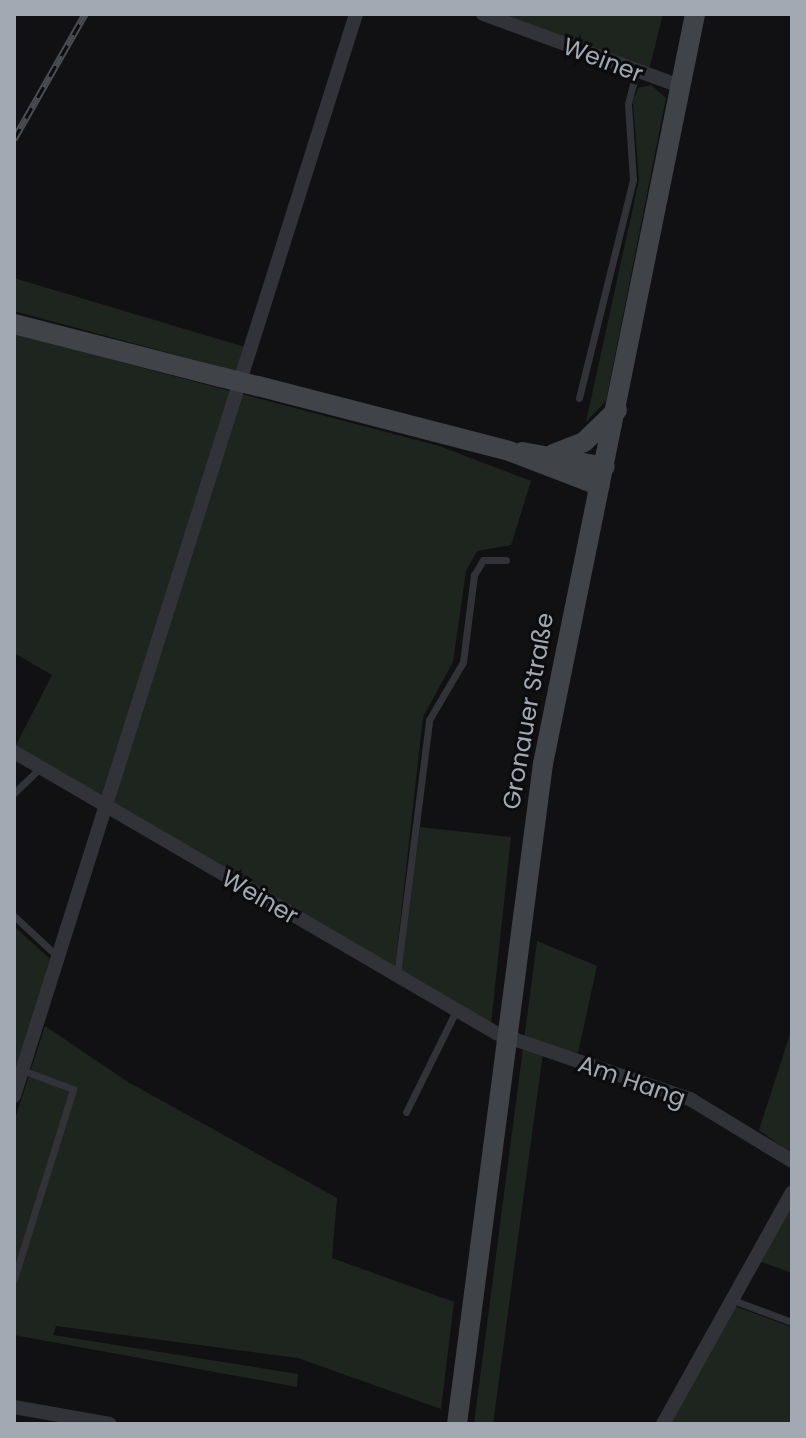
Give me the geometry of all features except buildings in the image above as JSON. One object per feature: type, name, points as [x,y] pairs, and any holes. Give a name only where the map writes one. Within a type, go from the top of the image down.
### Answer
[{"type":"main road","name":"Gronauer Straße","points":[[457,1424],[543,764],[695,14]]},
{"type":"main road","points":[[14,324],[602,476]]},
{"type":"main road","points":[[553,454],[584,442],[617,410]]},
{"type":"main road","points":[[509,451],[553,454],[602,476]]},
{"type":"street","points":[[14,1096],[356,14]]},
{"type":"street","name":"Weiner","points":[[483,14],[680,86]]},
{"type":"street","name":"Weiner","points":[[14,752],[105,809],[508,1038]]},
{"type":"street","name":"Am Hang","points":[[508,1038],[690,1099],[792,1161]]},
{"type":"street","points":[[663,1424],[729,1299],[792,1192]]},
{"type":"street","points":[[14,1407],[110,1424]]},
{"type":"lane","points":[[579,398],[633,180],[628,104],[636,72]]},
{"type":"lane","points":[[397,975],[429,720],[463,662],[474,575],[483,560],[506,560]]},
{"type":"lane","points":[[14,793],[40,768]]},
{"type":"lane","points":[[14,916],[58,957]]},
{"type":"lane","points":[[406,1112],[456,1011]]},
{"type":"lane","points":[[14,1279],[73,1089],[22,1070]]},
{"type":"lane","points":[[729,1299],[792,1322]]},
{"type":"shaded area","points":[[494,14],[663,14],[649,70]]},
{"type":"shaded area","points":[[651,85],[666,98],[606,401],[586,422],[639,180],[633,102],[638,88]]},
{"type":"shaded area","points":[[14,278],[245,347],[236,371],[14,311]]},
{"type":"shaded area","points":[[14,334],[439,446],[531,481],[511,545],[477,551],[466,571],[453,662],[423,717],[395,968],[15,747],[52,675],[14,653]]},
{"type":"shaded area","points":[[420,827],[511,837],[491,1024],[401,973]]},
{"type":"shaded area","points":[[14,929],[50,959],[14,1074]]},
{"type":"shaded area","points":[[537,941],[597,966],[578,1053],[544,1045],[493,1424],[474,1424]]},
{"type":"shaded area","points":[[45,1026],[128,1082],[337,1198],[332,1258],[454,1302],[441,1409],[298,1358],[56,1326],[53,1335],[298,1374],[297,1387],[14,1335],[14,1122]]},
{"type":"shaded area","points":[[792,1031],[792,1154],[759,1130]]},
{"type":"shaded area","points":[[792,1204],[792,1273],[759,1261]]},
{"type":"shaded area","points":[[734,1306],[792,1327],[792,1424],[671,1424]]},
{"type":"railway","points":[[14,139],[85,14]]}]
